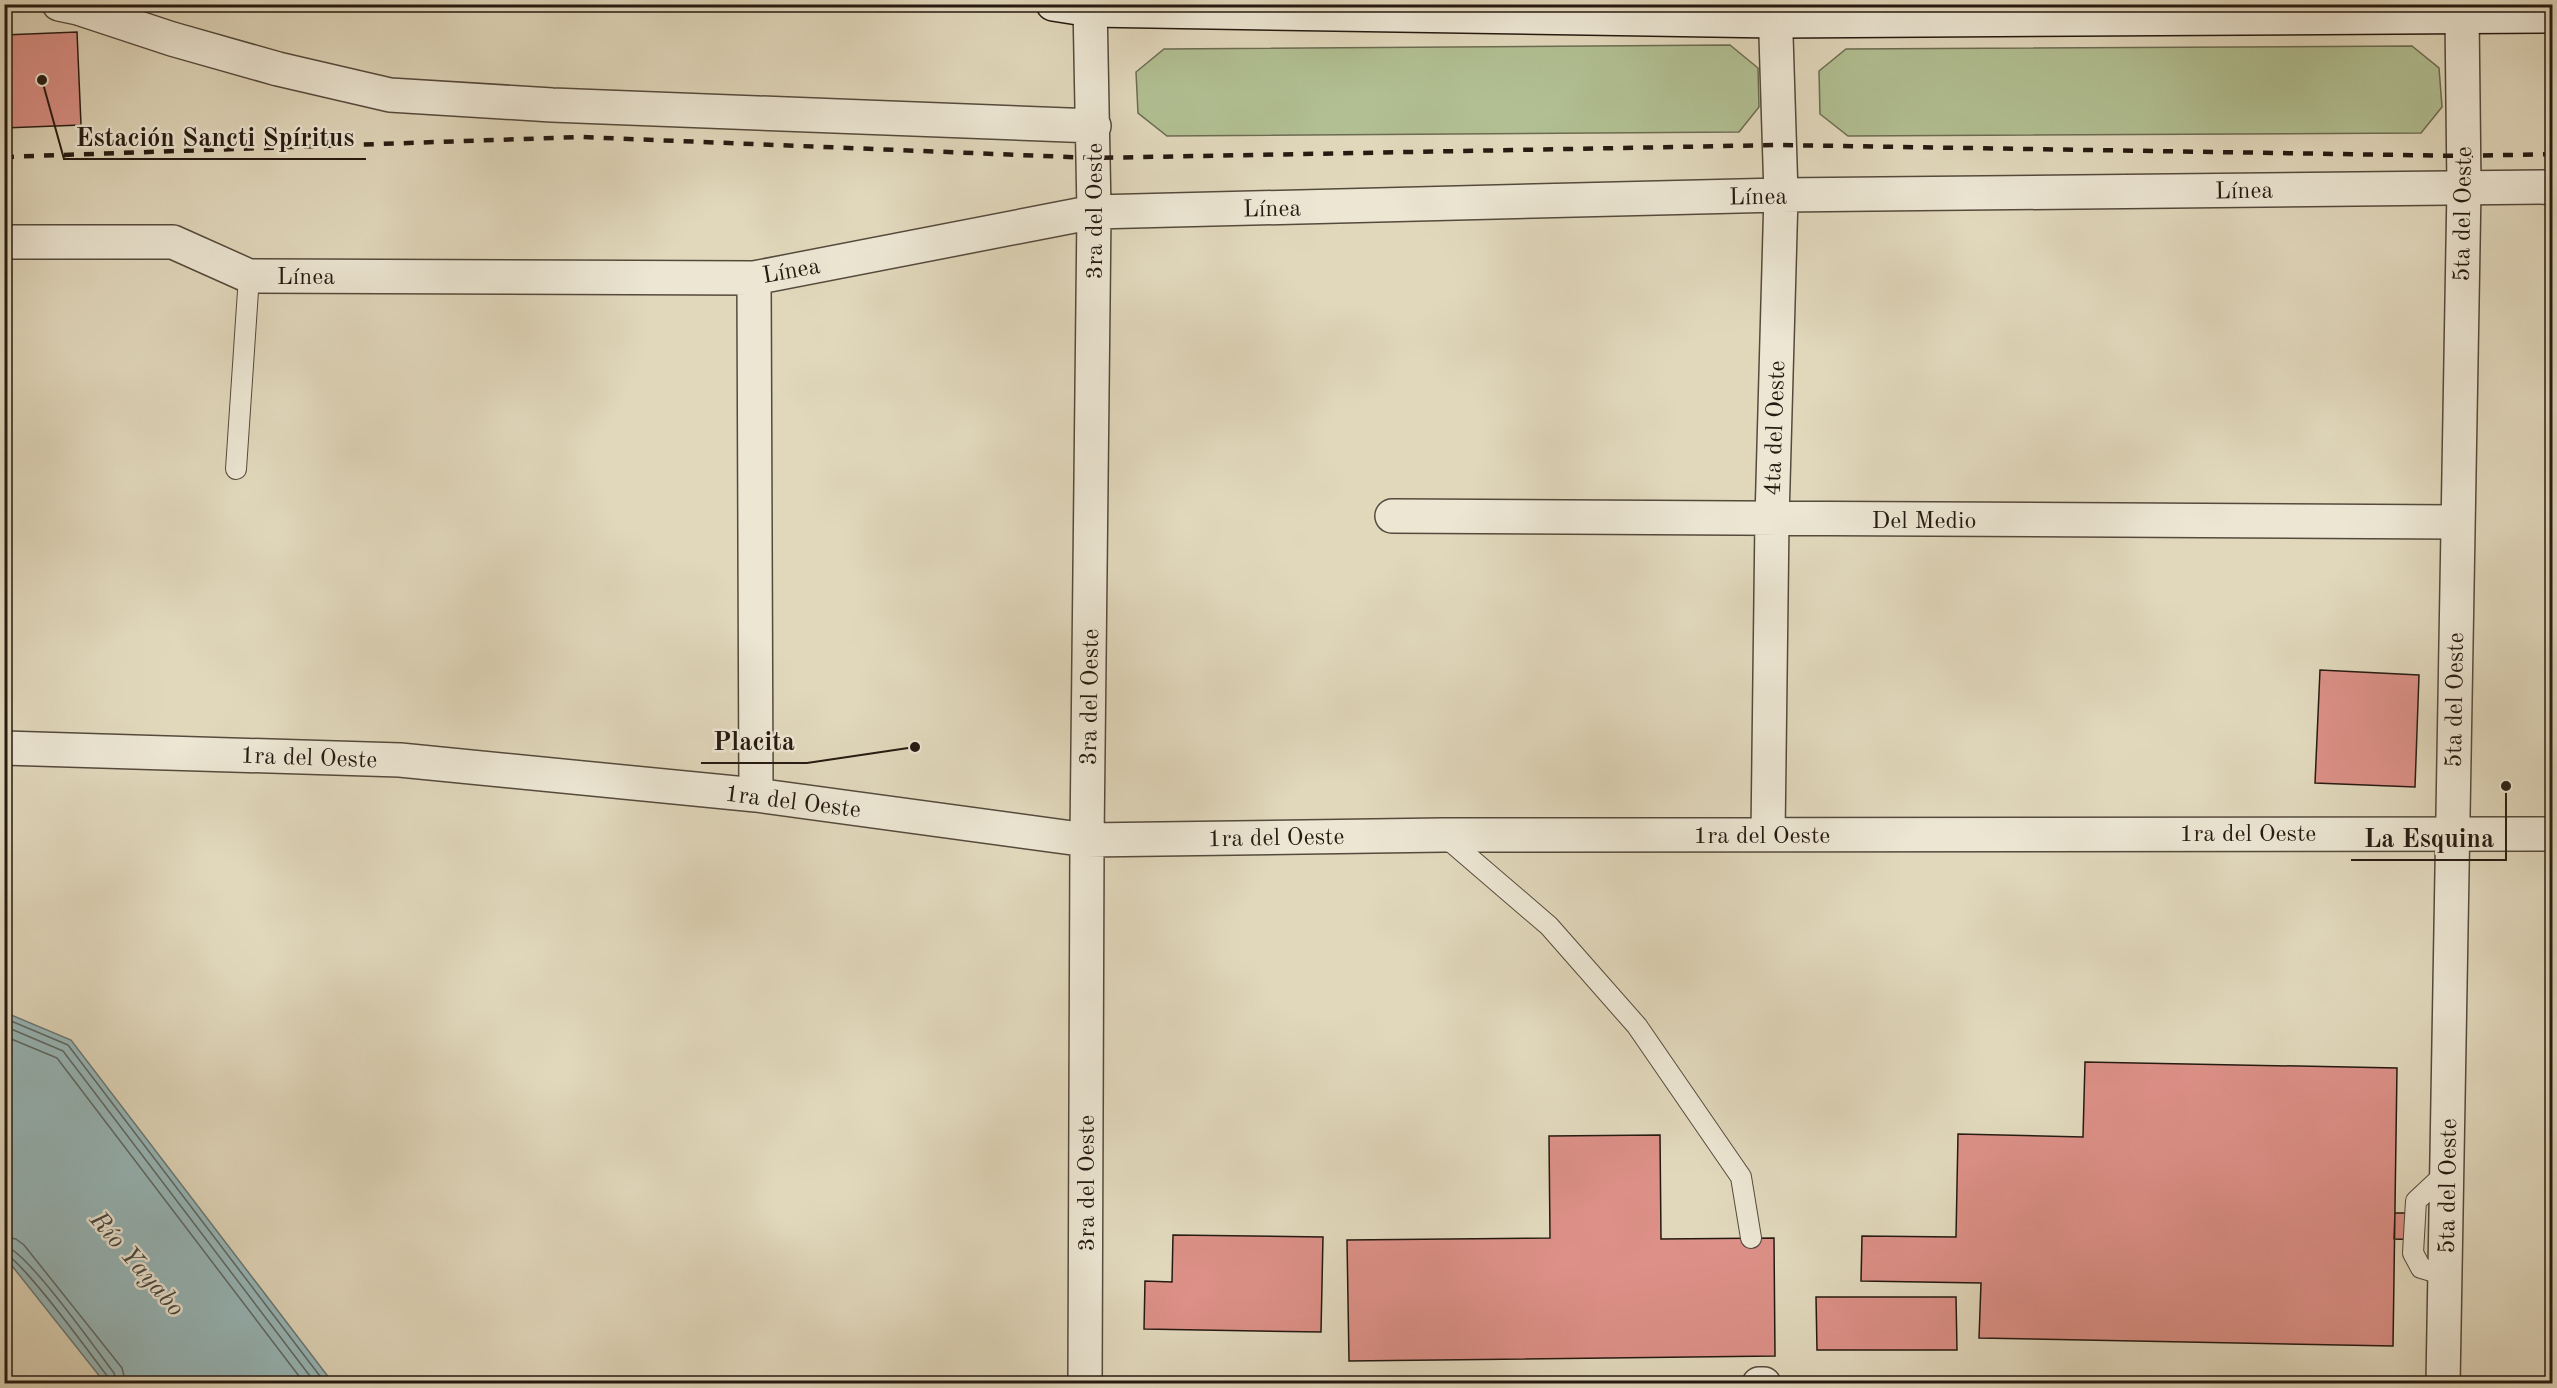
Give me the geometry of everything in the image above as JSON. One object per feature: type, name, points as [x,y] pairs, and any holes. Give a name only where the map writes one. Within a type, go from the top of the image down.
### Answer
[{"type":"street","points":[[59,4],[278,69],[390,95],[552,105],[1094,126]]},
{"type":"street","points":[[1053,4],[1090,7],[1775,13],[2462,10],[2553,16]]},
{"type":"street","name":"3ra del Oeste","points":[[1085,1383],[1087,840],[1094,212],[1090,7]]},
{"type":"street","name":"5ta del Oeste","points":[[2443,1383],[2456,522],[2464,188],[2462,10]]},
{"type":"street","name":"4ta del Oeste","points":[[1768,835],[1772,519],[1781,195],[1775,13]]},
{"type":"street","name":"Línea","points":[[4,242],[173,242],[249,276],[754,278],[1094,212],[1781,195],[2553,187]]},
{"type":"street","points":[[754,278],[756,795]]},
{"type":"street","name":"Del Medio","points":[[1392,516],[2456,522]]},
{"type":"street","name":"1ra del Oeste","points":[[4,748],[400,760],[756,795],[1087,840],[1443,835],[2553,834]]},
{"type":"street","points":[[1759,1383],[1764,1383]]},
{"type":"lane","points":[[236,469],[249,276]]},
{"type":"lane","points":[[1443,835],[1549,926],[1637,1026],[1741,1177],[1751,1238]]},
{"type":"green space","points":[[1730,45],[1758,68],[1759,107],[1739,132],[1167,136],[1138,113],[1136,72],[1164,49]]},
{"type":"green space","points":[[2412,46],[2439,68],[2442,107],[2421,133],[1848,136],[1820,114],[1819,71],[1846,49]]},
{"type":"water","name":"Río Yayabo","points":[[4,1012],[71,1040],[333,1383],[105,1383],[5,1257]]},
{"type":"building","points":[[77,32],[81,125],[4,128],[4,35]]},
{"type":"building","points":[[2320,670],[2419,675],[2415,787],[2315,783]]},
{"type":"building","points":[[2085,1062],[2397,1068],[2393,1346],[1979,1338],[1981,1283],[1861,1281],[1862,1236],[1956,1237],[1958,1134],[2083,1137]]},
{"type":"building","points":[[1660,1135],[1661,1239],[1774,1238],[1775,1356],[1349,1361],[1347,1240],[1550,1238],[1549,1136]]},
{"type":"building","points":[[2395,1213],[2422,1213],[2421,1240],[2394,1239]]},
{"type":"building","points":[[1173,1235],[1323,1237],[1321,1332],[1144,1329],[1145,1281],[1172,1282]]},
{"type":"building","points":[[1816,1297],[1956,1297],[1957,1350],[1817,1350]]},
{"type":"railway","points":[[4,157],[581,137],[1093,158],[1779,145],[2463,156],[2552,154]]},
{"type":"place","name":"Estación Sancti Spíritus","points":[[42,80]]},
{"type":"place","name":"Placita","points":[[915,747]]},
{"type":"place","name":"La Esquina","points":[[2506,786]]}]
